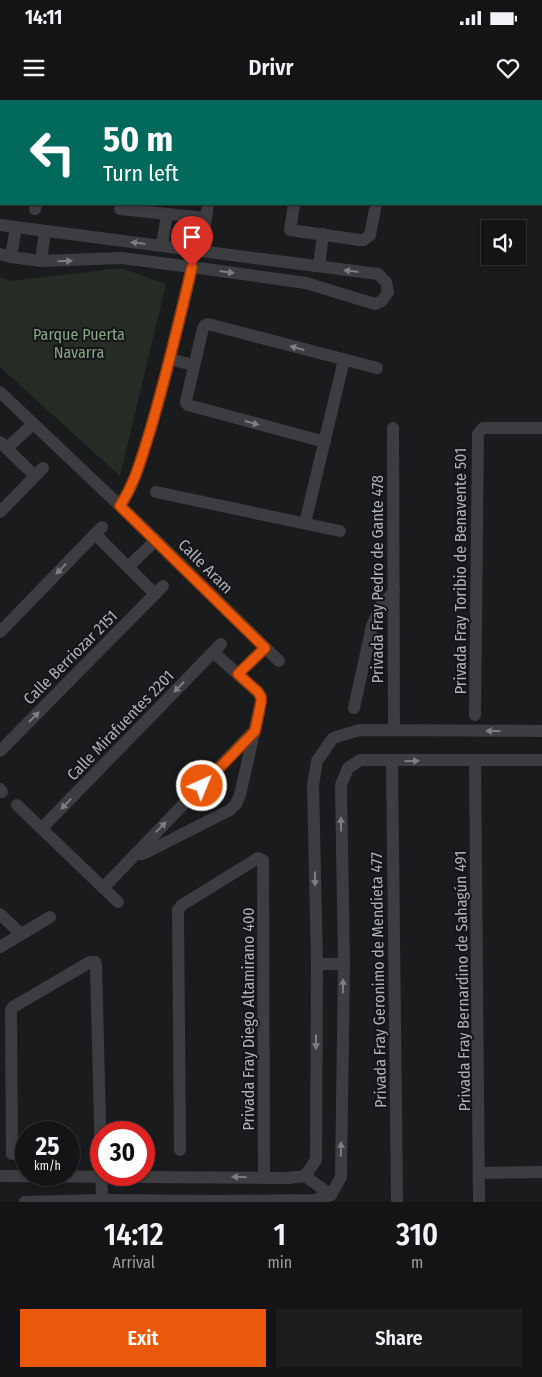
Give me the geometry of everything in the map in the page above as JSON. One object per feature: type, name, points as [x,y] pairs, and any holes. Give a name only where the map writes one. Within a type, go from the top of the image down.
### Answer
[{"type":"street","points":[[120,210],[167,214],[205,224],[208,205]]},
{"type":"street","points":[[294,205],[290,230],[360,240],[367,238],[372,232],[376,205]]},
{"type":"street","points":[[162,246],[167,214]]},
{"type":"street","points":[[0,226],[16,227],[378,274],[386,282],[388,292],[382,301],[375,304],[306,284],[192,267],[121,258],[41,261],[5,255],[16,227]]},
{"type":"street","points":[[41,261],[45,231]]},
{"type":"street","points":[[319,266],[323,234]]},
{"type":"street","points":[[120,506],[129,493],[135,479],[159,402],[192,267]]},
{"type":"street","points":[[325,442],[188,406],[186,401],[205,325],[208,324],[377,368]]},
{"type":"street","points":[[170,359],[194,365]]},
{"type":"street","points":[[305,523],[344,360]]},
{"type":"street","name":"Calle Aram","points":[[0,392],[156,540],[279,662]]},
{"type":"street","points":[[0,512],[39,472],[3,445],[33,424]]},
{"type":"street","name":"Privada Fray Pedro de Gante 478","points":[[394,428],[394,730]]},
{"type":"street","name":"Privada Fray Toribio de Benavente 501","points":[[475,715],[478,434],[483,428],[542,428]]},
{"type":"street","points":[[156,492],[340,531]]},
{"type":"street","points":[[0,632],[99,530],[128,567],[156,540]]},
{"type":"street","name":"Calle Berriozar 2151","points":[[0,751],[159,590],[128,567]]},
{"type":"street","points":[[354,708],[372,626],[380,605],[394,592]]},
{"type":"street","name":"Calle Mirafuentes 2201","points":[[42,828],[217,648],[238,674]]},
{"type":"street","points":[[135,854],[147,852],[230,810],[236,804],[240,795],[261,702],[258,692],[238,674],[265,648]]},
{"type":"street","points":[[305,1176],[316,1160],[317,964],[313,785],[317,761],[333,738],[359,730],[542,731]]},
{"type":"street","points":[[103,888],[255,731]]},
{"type":"street","points":[[25,1202],[314,1200],[331,1195],[340,1178],[344,964],[342,785],[348,768],[360,760],[542,760]]},
{"type":"street","name":"Privada Fray Bernardino de Sahagún 491","points":[[475,760],[479,1202]]},
{"type":"street","name":"Privada Fray Geronimo de Mendieta 477","points":[[392,761],[397,1200]]},
{"type":"street","points":[[17,805],[118,902]]},
{"type":"street","name":"Privada Fray Diego Altamirano 400","points":[[180,1150],[178,910],[182,904],[258,858],[263,860],[264,1178]]},
{"type":"street","points":[[0,914],[21,934]]},
{"type":"street","points":[[0,947],[50,917]]},
{"type":"street","points":[[12,1154],[11,1010],[90,962],[95,962],[96,966],[100,1121]]},
{"type":"street","points":[[317,964],[344,964]]},
{"type":"street","points":[[480,1173],[542,1172]]},
{"type":"street","points":[[0,1176],[90,1176]]},
{"type":"street","points":[[155,1177],[288,1178],[305,1176],[331,1195]]},
{"type":"street","points":[[101,1186],[102,1200]]},
{"type":"green space","name":"Parque Puerta Navarra","points":[[121,268],[166,284],[120,476],[0,367],[0,277],[11,281]]},
{"type":"route","points":[[192,267],[159,402],[135,479],[129,493],[120,506],[265,648],[238,674],[261,697],[255,731],[202,786]]}]
